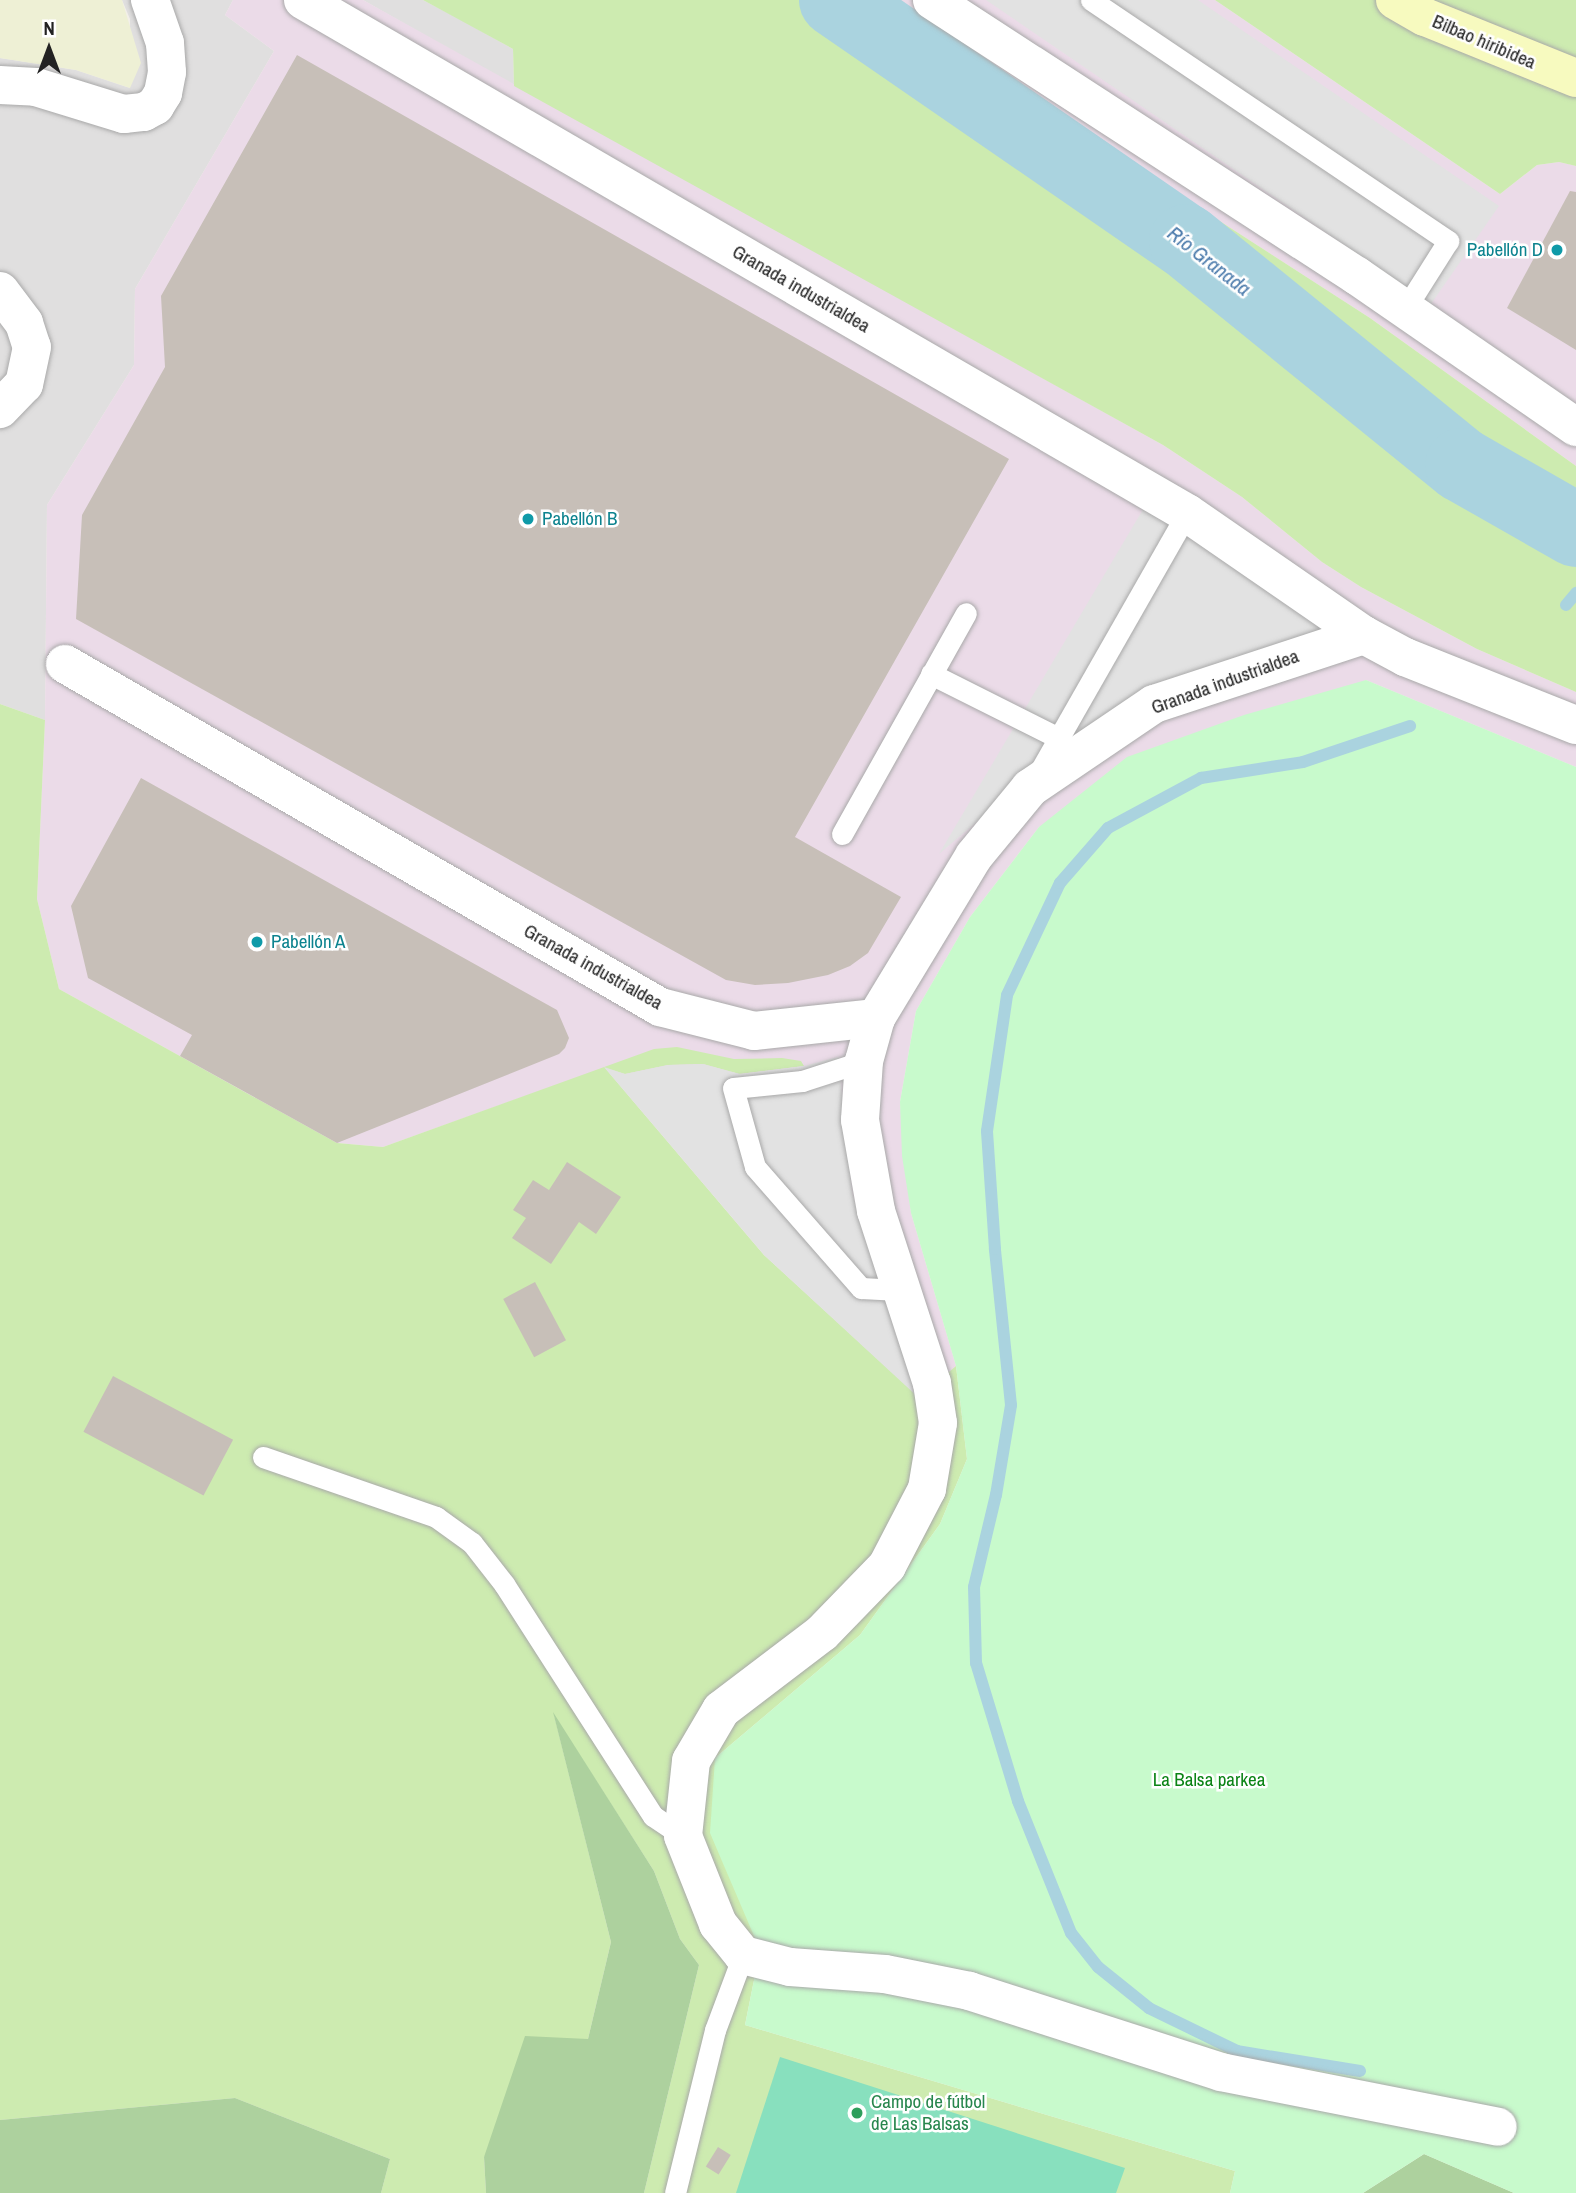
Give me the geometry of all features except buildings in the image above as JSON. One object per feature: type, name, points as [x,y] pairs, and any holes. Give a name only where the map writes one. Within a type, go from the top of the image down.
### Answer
[{"type":"street","points":[[0,85],[36,87],[124,114],[144,112],[155,106],[163,93],[167,72],[165,43],[150,0]]},
{"type":"street","name":"Granada industrialdea","points":[[303,0],[1187,513],[1364,635],[1405,657],[1576,725]]},
{"type":"street","points":[[932,0],[1405,309],[1576,427]]},
{"type":"street","name":"Bilbao hiribidea","points":[[1395,0],[1425,17],[1576,78]]},
{"type":"street","points":[[0,292],[24,324],[32,347],[24,384],[0,409]]},
{"type":"street","name":"Granada industrialdea","points":[[65,664],[660,1007],[754,1031],[876,1017],[974,856],[1030,788],[1154,704],[1364,635]]},
{"type":"street","points":[[876,1017],[864,1061],[860,1120],[876,1211],[934,1396],[938,1423],[927,1489],[887,1566],[822,1633],[720,1710],[691,1761],[683,1836],[718,1924],[743,1955],[790,1967],[885,1974],[969,1991],[1221,2072],[1497,2127]]},
{"type":"lane","points":[[1091,0],[1448,242],[1405,309]]},
{"type":"lane","points":[[1030,788],[1187,513]]},
{"type":"lane","points":[[842,834],[966,613]]},
{"type":"lane","points":[[931,674],[1059,738]]},
{"type":"lane","points":[[864,1061],[802,1081],[733,1088],[755,1167],[861,1288],[899,1290]]},
{"type":"lane","points":[[262,1457],[436,1517],[472,1543],[504,1584],[653,1815],[683,1836]]},
{"type":"lane","points":[[675,2193],[682,2151],[715,2029],[743,1955]]},
{"type":"shaded area","points":[[122,0],[233,0],[225,15],[274,51],[135,289],[134,365],[47,505],[45,720],[0,704],[0,58],[76,70],[130,88],[130,19]]},
{"type":"shaded area","points":[[233,0],[363,0],[1163,445],[1242,497],[1322,562],[1361,587],[1477,649],[1576,692],[1576,767],[1366,680],[1039,827],[970,917],[916,1011],[900,1102],[911,1213],[956,1366],[919,1398],[604,1068],[383,1147],[337,1143],[59,989],[37,899],[45,720],[47,505],[134,365],[135,289],[274,51],[225,15]]},
{"type":"shaded area","points":[[363,0],[423,0],[513,49],[514,86]]},
{"type":"shaded area","points":[[877,0],[1215,0],[1500,194],[1537,165],[1559,162],[1576,166],[1576,466],[1370,318]]},
{"type":"shaded area","points":[[986,0],[1198,0],[1499,206],[1431,304]]},
{"type":"shaded area","points":[[1145,506],[1333,636],[1095,721],[939,854]]},
{"type":"shaded area","points":[[838,1057],[852,1193],[919,1398],[764,1255],[604,1067],[625,1074],[668,1065],[703,1064],[740,1074],[804,1066]]},
{"type":"green space","points":[[0,0],[122,0],[141,63],[130,88],[76,70],[0,58]]},
{"type":"green space","points":[[423,0],[877,0],[1370,318],[1576,466],[1576,692],[1477,649],[1361,587],[1322,562],[1242,497],[1163,445],[514,86],[513,49]]},
{"type":"green space","points":[[1215,0],[1576,0],[1576,166],[1559,162],[1537,165],[1500,194]]},
{"type":"green space","name":"La Balsa parkea","points":[[1366,680],[1576,767],[1576,2193],[1514,2193],[1424,2154],[1363,2193],[1230,2193],[1235,2171],[745,2025],[760,1950],[710,1833],[715,1758],[860,1635],[940,1524],[967,1459],[956,1366],[911,1213],[902,1156],[900,1102],[916,1011],[970,917],[1039,827],[1127,757],[1244,715]]},
{"type":"green space","points":[[0,704],[45,720],[37,899],[59,989],[337,1143],[383,1147],[654,1049],[677,1047],[734,1059],[782,1058],[801,1061],[804,1066],[739,1074],[703,1064],[668,1065],[625,1074],[605,1068],[764,1255],[919,1397],[956,1366],[967,1459],[940,1524],[860,1635],[715,1758],[760,1950],[745,2025],[1235,2171],[1230,2193],[644,2193],[699,1965],[680,1939],[654,1871],[554,1715],[611,1942],[588,2039],[484,2157],[486,2193],[381,2193],[390,2159],[235,2098],[0,2120]]},
{"type":"green space","points":[[553,1712],[654,1871],[680,1939],[699,1965],[644,2193],[486,2193],[484,2157],[525,2036],[588,2039],[611,1942]]},
{"type":"green space","name":"Campo de fútbol de Las Balsas","points":[[780,2057],[1125,2168],[1116,2193],[736,2193]]},
{"type":"green space","points":[[235,2098],[390,2159],[381,2193],[0,2193],[0,2120]]},
{"type":"green space","points":[[1424,2154],[1514,2193],[1363,2193]]},
{"type":"waterway","name":"Río Granada","points":[[836,0],[1186,241],[1462,465],[1576,530]]},
{"type":"waterway","points":[[1566,605],[1576,593]]},
{"type":"waterway","points":[[1360,2071],[1237,2051],[1149,2008],[1098,1967],[1071,1933],[1018,1801],[976,1663],[974,1587],[996,1495],[1011,1405],[995,1249],[987,1131],[1007,995],[1060,883],[1108,828],[1201,778],[1303,762],[1410,726]]},
{"type":"place","name":"Pabellón D","points":[[1557,250]]},
{"type":"place","name":"Pabellón B","points":[[528,519]]},
{"type":"place","name":"Pabellón A","points":[[257,942]]},
{"type":"place","name":"Campo de fútbol de Las Balsas","points":[[857,2113]]}]
